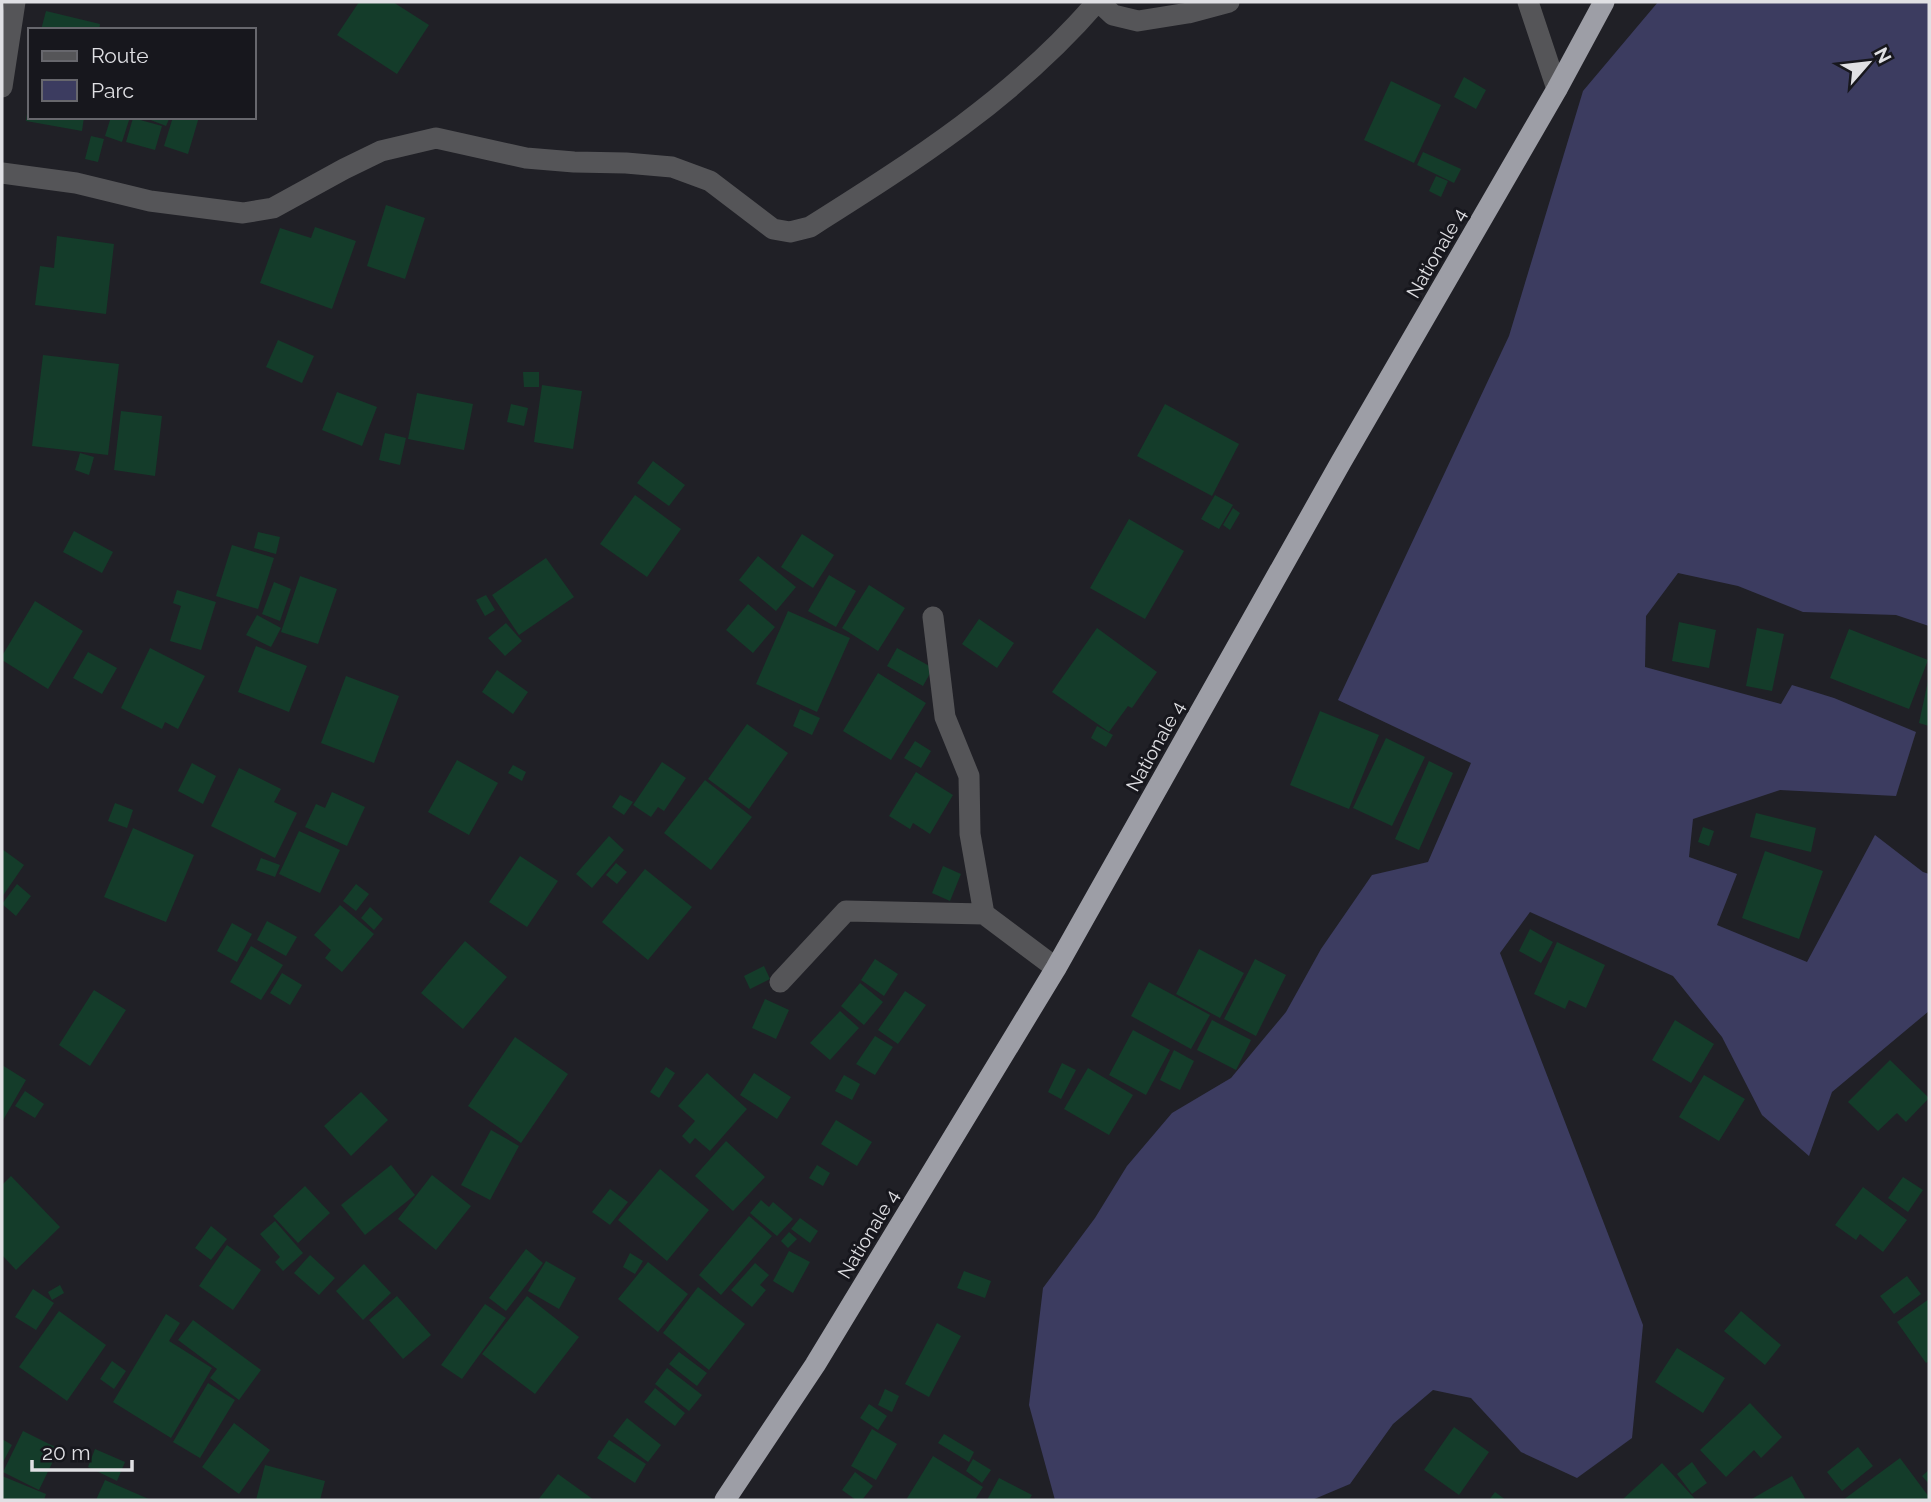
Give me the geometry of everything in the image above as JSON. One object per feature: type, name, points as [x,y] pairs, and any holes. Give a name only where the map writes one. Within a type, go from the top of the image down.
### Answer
[{"type":"highway","name":"Nationale 4","points":[[725,1500],[815,1365],[1056,968],[1340,462],[1557,89],[1604,2]]},
{"type":"street","points":[[2,87],[16,2]]},
{"type":"street","points":[[2,173],[76,183],[150,201],[243,214],[273,208],[381,151],[436,138],[526,158],[672,167],[710,181],[773,229],[790,232],[810,228],[960,128],[1012,88],[1067,36],[1098,2],[1114,15],[1138,21],[1188,13],[1229,2]]},
{"type":"street","points":[[1528,2],[1557,89]]},
{"type":"street","points":[[933,617],[945,716],[969,776],[970,834],[984,914]]},
{"type":"street","points":[[780,982],[846,911],[984,914],[1056,968]]},
{"type":"green space","points":[[1658,2],[1929,2],[1929,626],[1896,615],[1803,612],[1738,586],[1678,573],[1646,616],[1645,667],[1781,704],[1792,685],[1834,698],[1916,732],[1896,796],[1780,790],[1693,819],[1689,857],[1737,874],[1717,925],[1807,962],[1875,835],[1929,874],[1929,1011],[1832,1092],[1809,1156],[1762,1115],[1722,1037],[1673,976],[1530,912],[1500,953],[1643,1325],[1632,1438],[1577,1478],[1521,1452],[1471,1398],[1433,1390],[1393,1424],[1350,1484],[1312,1500],[1055,1500],[1029,1405],[1043,1288],[1095,1218],[1127,1166],[1172,1113],[1231,1078],[1286,1012],[1321,949],[1372,875],[1428,862],[1471,763],[1338,700],[1509,336],[1583,91]]},
{"type":"building","points":[[359,2],[393,2],[429,25],[397,74],[337,35]]},
{"type":"building","points":[[46,11],[100,24],[99,28],[42,28]]},
{"type":"building","points":[[1464,77],[1486,90],[1476,109],[1454,97]]},
{"type":"building","points":[[1391,81],[1441,105],[1414,163],[1364,140]]},
{"type":"building","points":[[28,106],[28,119],[84,119],[82,131],[26,121]]},
{"type":"building","points":[[110,119],[129,119],[122,142],[105,136]]},
{"type":"building","points":[[133,119],[162,126],[155,150],[126,142]]},
{"type":"building","points":[[148,119],[169,119],[166,126]]},
{"type":"building","points":[[172,119],[198,119],[188,154],[164,146]]},
{"type":"building","points":[[91,136],[104,139],[98,162],[85,159]]},
{"type":"building","points":[[1423,152],[1461,169],[1454,183],[1417,165]]},
{"type":"building","points":[[1436,176],[1448,181],[1441,197],[1429,191]]},
{"type":"building","points":[[386,205],[425,218],[405,279],[367,266]]},
{"type":"building","points":[[315,227],[356,241],[332,309],[260,283],[280,228],[311,238]]},
{"type":"building","points":[[57,236],[114,244],[106,314],[35,305],[40,266],[54,268]]},
{"type":"building","points":[[278,340],[314,356],[302,383],[266,367]]},
{"type":"building","points":[[43,355],[119,364],[108,455],[32,446]]},
{"type":"building","points":[[523,372],[539,372],[539,387],[524,387]]},
{"type":"building","points":[[542,385],[582,391],[573,449],[534,442]]},
{"type":"building","points":[[337,392],[377,407],[362,446],[322,430]]},
{"type":"building","points":[[417,393],[473,404],[464,450],[408,439]]},
{"type":"building","points":[[511,404],[528,408],[524,426],[507,422]]},
{"type":"building","points":[[1165,404],[1239,444],[1212,496],[1137,456]]},
{"type":"building","points":[[121,411],[162,416],[155,476],[114,470]]},
{"type":"building","points":[[385,433],[406,438],[400,465],[379,460]]},
{"type":"building","points":[[80,453],[94,457],[89,475],[75,470]]},
{"type":"building","points":[[653,461],[685,485],[669,506],[637,483]]},
{"type":"building","points":[[635,495],[681,529],[647,577],[600,544]]},
{"type":"building","points":[[1215,495],[1233,505],[1219,529],[1201,519]]},
{"type":"building","points":[[1233,508],[1240,513],[1230,530],[1223,525]]},
{"type":"building","points":[[1129,519],[1184,551],[1145,619],[1090,588]]},
{"type":"building","points":[[74,531],[113,552],[102,573],[63,552]]},
{"type":"building","points":[[258,532],[280,537],[276,554],[254,548]]},
{"type":"building","points":[[802,534],[834,555],[813,588],[781,567]]},
{"type":"building","points":[[232,545],[274,558],[258,609],[216,596]]},
{"type":"building","points":[[758,556],[796,587],[776,611],[739,580]]},
{"type":"building","points":[[546,558],[574,597],[519,635],[492,595]]},
{"type":"building","points":[[829,575],[856,591],[836,627],[808,611]]},
{"type":"building","points":[[300,576],[337,589],[318,644],[281,632]]},
{"type":"building","points":[[274,582],[291,589],[280,621],[262,614]]},
{"type":"building","points":[[869,585],[905,608],[878,651],[842,628]]},
{"type":"building","points":[[177,590],[216,602],[201,650],[170,641],[181,606],[173,603]]},
{"type":"building","points":[[486,595],[495,610],[485,616],[476,600]]},
{"type":"building","points":[[35,601],[83,631],[48,689],[2,660]]},
{"type":"building","points":[[748,604],[775,627],[753,653],[726,630]]},
{"type":"building","points":[[788,611],[850,638],[817,712],[756,684]]},
{"type":"building","points":[[257,615],[281,628],[271,647],[246,635]]},
{"type":"building","points":[[979,619],[1014,643],[997,668],[962,644]]},
{"type":"building","points":[[1679,622],[1716,630],[1709,668],[1672,661]]},
{"type":"building","points":[[506,623],[522,641],[505,656],[488,638]]},
{"type":"building","points":[[1097,628],[1157,672],[1132,708],[1128,706],[1109,732],[1052,692]]},
{"type":"building","points":[[1757,628],[1784,634],[1772,691],[1746,686]]},
{"type":"building","points":[[1849,629],[1928,660],[1909,709],[1830,678]]},
{"type":"building","points":[[256,646],[307,666],[289,712],[238,692]]},
{"type":"building","points":[[150,648],[205,676],[178,729],[165,722],[162,729],[121,708]]},
{"type":"building","points":[[897,648],[933,668],[923,686],[887,666]]},
{"type":"building","points":[[88,652],[117,668],[102,694],[73,678]]},
{"type":"building","points":[[497,670],[528,692],[513,714],[482,692]]},
{"type":"building","points":[[878,673],[926,703],[891,760],[843,731]]},
{"type":"building","points":[[346,676],[399,696],[374,763],[321,743]]},
{"type":"building","points":[[1929,681],[1929,726],[1919,723]]},
{"type":"building","points":[[800,709],[820,718],[812,735],[793,726]]},
{"type":"building","points":[[1320,711],[1379,735],[1349,809],[1290,785]]},
{"type":"building","points":[[747,724],[788,753],[749,809],[708,779]]},
{"type":"building","points":[[1097,726],[1113,735],[1106,747],[1091,738]]},
{"type":"building","points":[[1386,738],[1425,757],[1392,826],[1353,808]]},
{"type":"building","points":[[915,741],[931,751],[921,768],[904,758]]},
{"type":"building","points":[[457,760],[498,783],[469,835],[428,812]]},
{"type":"building","points":[[1429,761],[1453,773],[1419,850],[1395,839]]},
{"type":"building","points":[[662,762],[686,778],[664,811],[658,807],[651,817],[633,805]]},
{"type":"building","points":[[192,763],[216,776],[203,804],[178,791]]},
{"type":"building","points":[[513,765],[526,772],[522,781],[508,773]]},
{"type":"building","points":[[239,768],[281,789],[274,802],[297,813],[275,858],[211,826]]},
{"type":"building","points":[[916,772],[953,795],[930,834],[913,823],[910,829],[889,816]]},
{"type":"building","points":[[705,780],[752,817],[711,870],[664,833]]},
{"type":"building","points":[[332,792],[365,807],[347,846],[305,827],[316,804],[325,808]]},
{"type":"building","points":[[620,795],[633,802],[624,815],[612,807]]},
{"type":"building","points":[[115,803],[133,810],[127,828],[108,821]]},
{"type":"building","points":[[1756,813],[1816,828],[1811,852],[1750,837]]},
{"type":"building","points":[[1703,827],[1714,831],[1709,846],[1698,842]]},
{"type":"building","points":[[133,828],[194,855],[166,922],[104,897]]},
{"type":"building","points":[[299,831],[340,850],[320,893],[279,874]]},
{"type":"building","points":[[609,836],[624,850],[592,888],[576,874]]},
{"type":"building","points":[[2,849],[24,865],[2,897]]},
{"type":"building","points":[[1765,851],[1823,871],[1799,939],[1742,918]]},
{"type":"building","points":[[520,856],[558,881],[527,927],[489,902]]},
{"type":"building","points":[[261,858],[280,865],[275,877],[256,870]]},
{"type":"building","points":[[616,863],[627,872],[617,884],[606,875]]},
{"type":"building","points":[[943,866],[961,874],[950,901],[932,893]]},
{"type":"building","points":[[645,869],[692,907],[648,960],[602,922]]},
{"type":"building","points":[[17,884],[31,896],[16,916],[2,904]]},
{"type":"building","points":[[356,884],[369,894],[356,911],[343,901]]},
{"type":"building","points":[[340,905],[374,934],[342,972],[325,958],[331,950],[314,935]]},
{"type":"building","points":[[370,907],[383,919],[374,930],[361,918]]},
{"type":"building","points":[[267,921],[297,937],[286,956],[257,940]]},
{"type":"building","points":[[232,923],[252,934],[237,962],[217,951]]},
{"type":"building","points":[[1530,929],[1553,942],[1541,963],[1519,951]]},
{"type":"building","points":[[465,941],[507,977],[463,1029],[421,993]]},
{"type":"building","points":[[1557,942],[1605,965],[1586,1008],[1569,1000],[1565,1009],[1534,994]]},
{"type":"building","points":[[251,946],[283,965],[261,1000],[230,982]]},
{"type":"building","points":[[1199,949],[1244,973],[1220,1018],[1176,994]]},
{"type":"building","points":[[875,959],[898,974],[884,996],[861,980]]},
{"type":"building","points":[[1255,959],[1286,975],[1256,1036],[1224,1019]]},
{"type":"building","points":[[764,966],[770,979],[750,989],[744,976]]},
{"type":"building","points":[[282,973],[302,985],[290,1005],[270,993]]},
{"type":"building","points":[[1149,982],[1210,1015],[1191,1049],[1131,1016]]},
{"type":"building","points":[[860,983],[883,1002],[864,1025],[841,1006]]},
{"type":"building","points":[[94,990],[126,1010],[90,1066],[59,1045]]},
{"type":"building","points":[[905,991],[926,1005],[898,1044],[878,1030]]},
{"type":"building","points":[[765,999],[789,1010],[776,1039],[752,1028]]},
{"type":"building","points":[[840,1011],[859,1028],[830,1060],[810,1043]]},
{"type":"building","points":[[1212,1020],[1251,1040],[1236,1070],[1197,1050]]},
{"type":"building","points":[[1675,1020],[1714,1044],[1691,1083],[1652,1060]]},
{"type":"building","points":[[1133,1030],[1170,1050],[1146,1095],[1109,1075]]},
{"type":"building","points":[[875,1036],[893,1047],[875,1075],[856,1064]]},
{"type":"building","points":[[515,1037],[568,1074],[521,1143],[468,1106]]},
{"type":"building","points":[[1174,1050],[1194,1061],[1180,1090],[1160,1080]]},
{"type":"building","points":[[1890,1060],[1929,1098],[1906,1122],[1897,1113],[1878,1131],[1848,1102]]},
{"type":"building","points":[[1062,1063],[1076,1070],[1061,1099],[1048,1092]]},
{"type":"building","points":[[2,1065],[26,1080],[2,1122]]},
{"type":"building","points":[[666,1067],[675,1073],[659,1098],[650,1092]]},
{"type":"building","points":[[1088,1068],[1133,1095],[1109,1135],[1064,1109]]},
{"type":"building","points":[[707,1073],[747,1109],[710,1151],[695,1138],[690,1144],[682,1136],[695,1121],[678,1106]]},
{"type":"building","points":[[754,1073],[791,1097],[777,1119],[740,1095]]},
{"type":"building","points":[[844,1075],[860,1084],[852,1100],[835,1091]]},
{"type":"building","points":[[1704,1075],[1745,1099],[1719,1141],[1679,1117]]},
{"type":"building","points":[[25,1091],[44,1104],[35,1118],[15,1106]]},
{"type":"building","points":[[361,1092],[388,1120],[351,1156],[324,1126]]},
{"type":"building","points":[[836,1120],[872,1142],[857,1166],[821,1144]]},
{"type":"building","points":[[491,1130],[519,1146],[490,1200],[461,1185]]},
{"type":"building","points":[[726,1141],[765,1177],[733,1211],[695,1176]]},
{"type":"building","points":[[391,1165],[415,1195],[365,1235],[341,1205]]},
{"type":"building","points":[[817,1165],[830,1173],[823,1186],[809,1178]]},
{"type":"building","points":[[660,1169],[709,1210],[667,1261],[618,1220]]},
{"type":"building","points":[[432,1175],[471,1206],[436,1250],[398,1219]]},
{"type":"building","points":[[11,1176],[60,1227],[16,1270],[2,1255],[2,1185]]},
{"type":"building","points":[[1903,1177],[1923,1190],[1908,1212],[1888,1198]]},
{"type":"building","points":[[305,1186],[330,1213],[298,1243],[273,1216]]},
{"type":"building","points":[[1863,1187],[1907,1220],[1883,1252],[1860,1234],[1856,1240],[1835,1225]]},
{"type":"building","points":[[610,1189],[628,1202],[610,1225],[592,1212]]},
{"type":"building","points":[[761,1200],[769,1207],[773,1202],[793,1219],[777,1236],[750,1213]]},
{"type":"building","points":[[749,1216],[772,1236],[721,1295],[699,1275]]},
{"type":"building","points":[[800,1218],[818,1231],[810,1243],[791,1229]]},
{"type":"building","points":[[275,1221],[303,1253],[283,1271],[275,1262],[280,1257],[260,1234]]},
{"type":"building","points":[[211,1226],[227,1239],[211,1260],[195,1248]]},
{"type":"building","points":[[789,1232],[797,1239],[788,1248],[781,1241]]},
{"type":"building","points":[[227,1245],[261,1270],[233,1310],[199,1286]]},
{"type":"building","points":[[526,1249],[543,1263],[506,1311],[489,1298]]},
{"type":"building","points":[[789,1251],[810,1262],[793,1293],[773,1281]]},
{"type":"building","points":[[630,1253],[643,1261],[635,1274],[623,1267]]},
{"type":"building","points":[[310,1255],[335,1278],[319,1295],[294,1273]]},
{"type":"building","points":[[546,1261],[576,1278],[559,1309],[528,1291]]},
{"type":"building","points":[[648,1262],[688,1294],[658,1332],[618,1299]]},
{"type":"building","points":[[755,1263],[769,1275],[760,1285],[766,1290],[752,1307],[731,1290]]},
{"type":"building","points":[[364,1264],[391,1293],[363,1320],[336,1291]]},
{"type":"building","points":[[964,1271],[991,1281],[985,1298],[957,1288]]},
{"type":"building","points":[[1907,1276],[1921,1294],[1894,1314],[1880,1296]]},
{"type":"building","points":[[60,1285],[64,1293],[52,1300],[48,1292]]},
{"type":"building","points":[[698,1287],[745,1324],[709,1370],[663,1333]]},
{"type":"building","points":[[33,1289],[54,1303],[36,1330],[15,1317]]},
{"type":"building","points":[[397,1296],[431,1335],[403,1359],[369,1320]]},
{"type":"building","points":[[527,1296],[579,1337],[535,1394],[482,1354]]},
{"type":"building","points":[[1929,1299],[1929,1361],[1926,1363],[1897,1322]]},
{"type":"building","points":[[485,1304],[506,1318],[462,1379],[441,1365]]},
{"type":"building","points":[[59,1311],[106,1345],[67,1401],[19,1367]]},
{"type":"building","points":[[1741,1311],[1781,1345],[1765,1365],[1724,1331]]},
{"type":"building","points":[[166,1314],[180,1323],[169,1341],[212,1368],[171,1438],[113,1402]]},
{"type":"building","points":[[193,1320],[261,1370],[239,1400],[210,1378],[217,1369],[178,1340]]},
{"type":"building","points":[[937,1323],[961,1336],[929,1397],[905,1384]]},
{"type":"building","points":[[1677,1348],[1725,1378],[1703,1413],[1655,1382]]},
{"type":"building","points":[[679,1352],[707,1373],[697,1386],[669,1364]]},
{"type":"building","points":[[112,1361],[126,1371],[114,1389],[100,1379]]},
{"type":"building","points":[[667,1368],[702,1395],[689,1411],[655,1384]]},
{"type":"building","points":[[208,1383],[235,1400],[200,1458],[173,1442]]},
{"type":"building","points":[[655,1388],[685,1413],[675,1426],[644,1402]]},
{"type":"building","points":[[885,1389],[899,1396],[892,1412],[878,1405]]},
{"type":"building","points":[[1750,1403],[1782,1437],[1761,1458],[1754,1450],[1726,1477],[1700,1450]]},
{"type":"building","points":[[869,1404],[887,1416],[878,1430],[860,1418]]},
{"type":"building","points":[[627,1418],[661,1445],[648,1462],[613,1436]]},
{"type":"building","points":[[234,1423],[270,1450],[239,1494],[202,1467]]},
{"type":"building","points":[[1454,1427],[1489,1452],[1459,1495],[1424,1470]]},
{"type":"building","points":[[872,1429],[897,1444],[876,1480],[851,1466]]},
{"type":"building","points":[[23,1431],[59,1449],[39,1490],[3,1472]]},
{"type":"building","points":[[944,1434],[974,1452],[969,1462],[938,1443]]},
{"type":"building","points":[[2,1439],[12,1445],[2,1464]]},
{"type":"building","points":[[609,1440],[646,1464],[635,1483],[597,1458]]},
{"type":"building","points":[[1858,1447],[1873,1466],[1842,1491],[1827,1472]]},
{"type":"building","points":[[95,1449],[125,1462],[117,1481],[88,1467]]},
{"type":"building","points":[[933,1456],[983,1487],[975,1500],[906,1500]]},
{"type":"building","points":[[1900,1458],[1929,1500],[1843,1500]]},
{"type":"building","points":[[973,1459],[991,1470],[982,1483],[966,1471]]},
{"type":"building","points":[[1692,1462],[1707,1483],[1692,1494],[1677,1474]]},
{"type":"building","points":[[1662,1463],[1696,1500],[1622,1500]]},
{"type":"building","points":[[265,1465],[325,1481],[320,1500],[256,1500]]},
{"type":"building","points":[[1929,1470],[1929,1484],[1922,1476]]},
{"type":"building","points":[[855,1472],[873,1486],[862,1500],[856,1500],[842,1490]]},
{"type":"building","points":[[558,1474],[594,1500],[538,1500]]},
{"type":"building","points":[[2,1476],[46,1494],[44,1500],[2,1500]]},
{"type":"building","points":[[1792,1476],[1806,1500],[1750,1500]]},
{"type":"building","points":[[999,1478],[1032,1495],[1029,1500],[987,1500]]},
{"type":"building","points":[[105,1480],[151,1500],[96,1500]]},
{"type":"building","points":[[1495,1492],[1506,1500],[1489,1500]]}]
